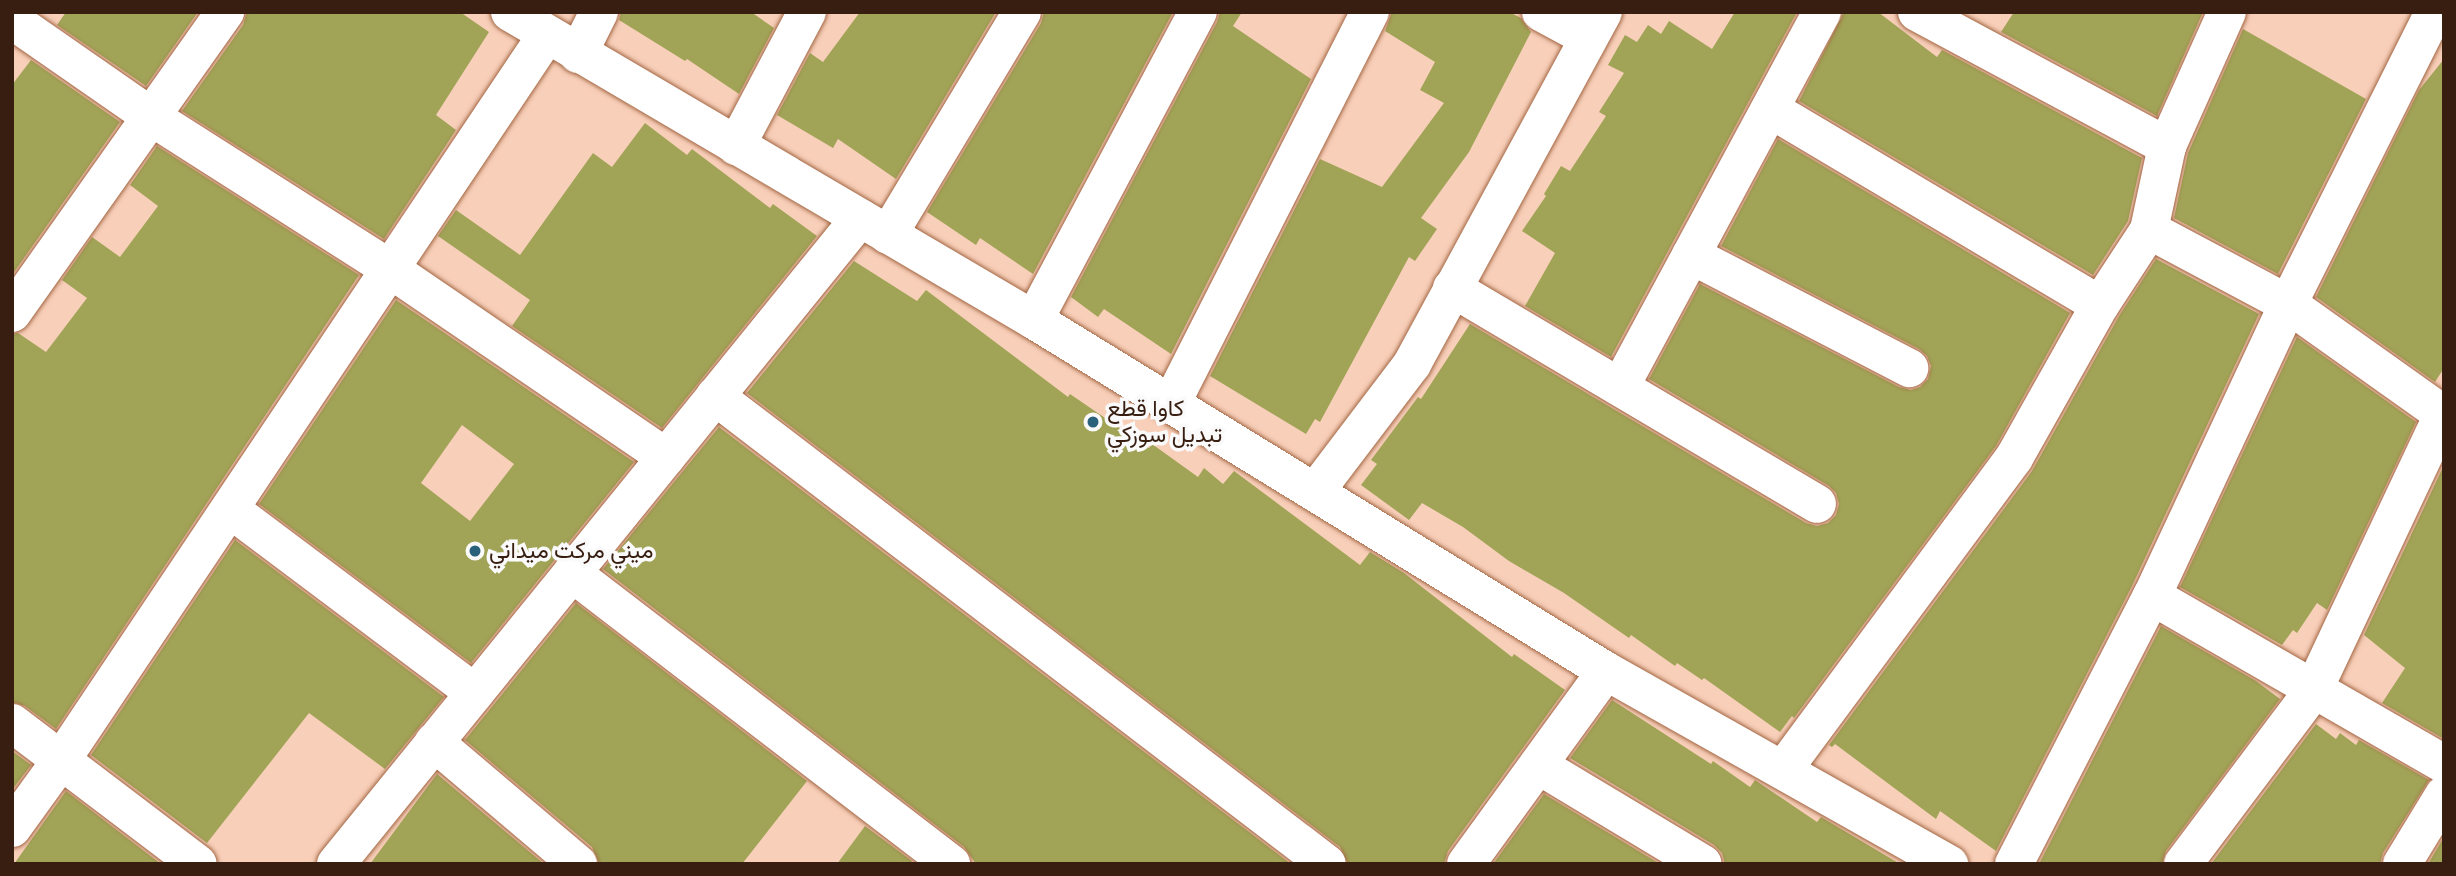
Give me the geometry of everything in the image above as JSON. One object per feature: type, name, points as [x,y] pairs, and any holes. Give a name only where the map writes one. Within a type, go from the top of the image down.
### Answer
[{"type":"street","points":[[12,313],[225,12]]},
{"type":"street","points":[[510,12],[1034,320],[1606,671],[1949,864]]},
{"type":"street","points":[[12,828],[62,759],[390,269],[562,45],[599,12]]},
{"type":"street","points":[[736,146],[807,12]]},
{"type":"street","points":[[336,864],[715,396],[874,227],[1022,12]]},
{"type":"street","points":[[1034,320],[1198,12]]},
{"type":"street","points":[[1171,404],[1370,12]]},
{"type":"street","points":[[1315,492],[1412,364],[1595,24],[1541,12]]},
{"type":"street","points":[[1620,387],[1822,12]]},
{"type":"street","points":[[1917,12],[2167,146]]},
{"type":"street","points":[[1783,770],[2014,458],[2100,305],[2149,230],[2167,146],[2227,12]]},
{"type":"street","points":[[12,20],[150,116],[390,269],[666,457]]},
{"type":"street","points":[[2014,864],[2152,596],[2288,303],[2428,21]]},
{"type":"street","points":[[1770,109],[2100,305]]},
{"type":"street","points":[[2149,230],[2288,303],[2443,414],[2313,691],[2183,864]]},
{"type":"street","points":[[1691,255],[1909,368]]},
{"type":"street","points":[[1452,288],[1817,504]]},
{"type":"street","points":[[715,396],[1327,864]]},
{"type":"street","points":[[230,509],[475,693]]},
{"type":"street","points":[[572,573],[951,864]]},
{"type":"street","points":[[2152,596],[2444,764]]},
{"type":"street","points":[[1466,864],[1606,671]]},
{"type":"street","points":[[12,723],[198,864]]},
{"type":"street","points":[[435,742],[578,864]]},
{"type":"street","points":[[1538,765],[1703,864]]},
{"type":"street","points":[[2402,864],[2444,795]]},
{"type":"building","points":[[66,12],[198,12],[146,86],[57,25]]},
{"type":"building","points":[[247,12],[460,12],[489,32],[436,115],[456,130],[384,239],[182,111],[243,25]]},
{"type":"building","points":[[621,12],[751,12],[774,28],[739,94],[687,59],[685,61],[619,20]]},
{"type":"building","points":[[860,12],[996,12],[896,179],[838,139],[833,148],[777,115],[810,53],[823,62]]},
{"type":"building","points":[[1044,12],[1173,12],[1033,274],[980,238],[976,245],[927,212],[1041,23]]},
{"type":"building","points":[[1220,12],[1242,12],[1233,26],[1311,79],[1171,354],[1104,309],[1098,317],[1071,297]]},
{"type":"building","points":[[1392,12],[1509,12],[1521,18],[1531,32],[1469,152],[1421,218],[1437,229],[1415,261],[1409,257],[1320,422],[1315,419],[1306,434],[1210,376],[1320,159],[1382,187],[1444,103],[1420,90],[1435,62],[1385,31]]},
{"type":"building","points":[[1735,12],[1797,12],[1611,357],[1525,306],[1555,253],[1522,231],[1546,196],[1544,194],[1561,166],[1570,171],[1606,116],[1599,112],[1624,73],[1608,65],[1625,35],[1637,42],[1648,25],[1661,34],[1669,21],[1712,49]]},
{"type":"building","points":[[1844,12],[1878,12],[1937,57],[1942,50],[2142,158],[2128,221],[2093,275],[1799,101]]},
{"type":"building","points":[[2014,12],[2203,12],[2157,116],[2001,32]]},
{"type":"building","points":[[2243,29],[2366,99],[2278,274],[2174,218],[2188,153]]},
{"type":"building","points":[[2444,59],[2444,368],[2435,382],[2316,297],[2419,90]]},
{"type":"building","points":[[31,60],[120,122],[12,275],[12,85]]},
{"type":"building","points":[[645,123],[687,155],[692,149],[770,208],[773,204],[817,236],[662,428],[512,326],[530,300],[438,236],[456,210],[520,255],[593,153],[612,167]]},
{"type":"building","points":[[1778,139],[2070,313],[1996,446],[1794,718],[1792,716],[1780,732],[1704,678],[1702,680],[1677,663],[1675,666],[1631,635],[1629,638],[1564,593],[1509,561],[1463,527],[1422,503],[1409,520],[1361,485],[1377,464],[1371,460],[1418,397],[1421,399],[1470,324],[1806,523],[1817,526],[1828,523],[1836,515],[1839,504],[1836,493],[1829,486],[1649,379],[1700,284],[1899,387],[1911,390],[1920,387],[1928,379],[1931,366],[1927,356],[1919,349],[1721,246]]},
{"type":"building","points":[[157,146],[359,275],[56,729],[25,706],[12,702],[12,334],[18,333],[46,352],[87,298],[62,280],[92,237],[120,257],[158,206],[130,185]]},
{"type":"building","points":[[2156,259],[2259,314],[2132,586],[1996,851],[1940,811],[1936,819],[1835,744],[1832,747],[1829,745],[2032,471],[2119,316]]},
{"type":"building","points":[[854,261],[917,301],[926,290],[1068,397],[1070,394],[1149,448],[1152,444],[1198,477],[1204,468],[1223,484],[1234,471],[1360,565],[1370,552],[1404,573],[1512,657],[1514,654],[1565,690],[1448,851],[1444,864],[1348,864],[1340,847],[747,393]]},
{"type":"building","points":[[396,300],[634,462],[471,663],[259,504]],"holes":[[[462,425],[514,464],[470,521],[421,483]]]},
{"type":"building","points":[[2297,337],[2416,422],[2327,610],[2317,603],[2297,633],[2293,630],[2282,645],[2180,587]]},
{"type":"building","points":[[719,427],[1291,864],[976,864],[964,847],[603,569]]},
{"type":"building","points":[[2444,465],[2444,739],[2382,703],[2405,668],[2364,635]]},
{"type":"building","points":[[235,540],[444,697],[385,769],[309,713],[207,843],[91,755]]},
{"type":"building","points":[[576,603],[807,781],[742,864],[599,864],[592,847],[465,740]]},
{"type":"building","points":[[2161,626],[2256,681],[2280,699],[2166,851],[2162,864],[2039,864]]},
{"type":"building","points":[[1612,700],[1711,764],[1713,761],[1750,787],[1755,780],[1817,822],[1821,817],[1900,864],[1725,864],[1722,853],[1714,845],[1570,758]]},
{"type":"building","points":[[2316,724],[2336,739],[2340,733],[2356,745],[2359,740],[2429,780],[2383,853],[2380,864],[2211,864]]},
{"type":"building","points":[[12,751],[31,765],[12,790]]},
{"type":"building","points":[[437,774],[544,864],[370,864]]},
{"type":"building","points":[[66,791],[161,864],[14,864]]},
{"type":"building","points":[[1544,794],[1660,864],[1493,864]]},
{"type":"building","points":[[865,826],[912,861],[910,864],[837,864]]},
{"type":"building","points":[[2444,837],[2444,864],[2428,864]]},
{"type":"place","name":"كاوا قطع تبديل سوزكي","points":[[1093,422]]},
{"type":"place","name":"ميني مركت ميداني","points":[[475,551]]}]
